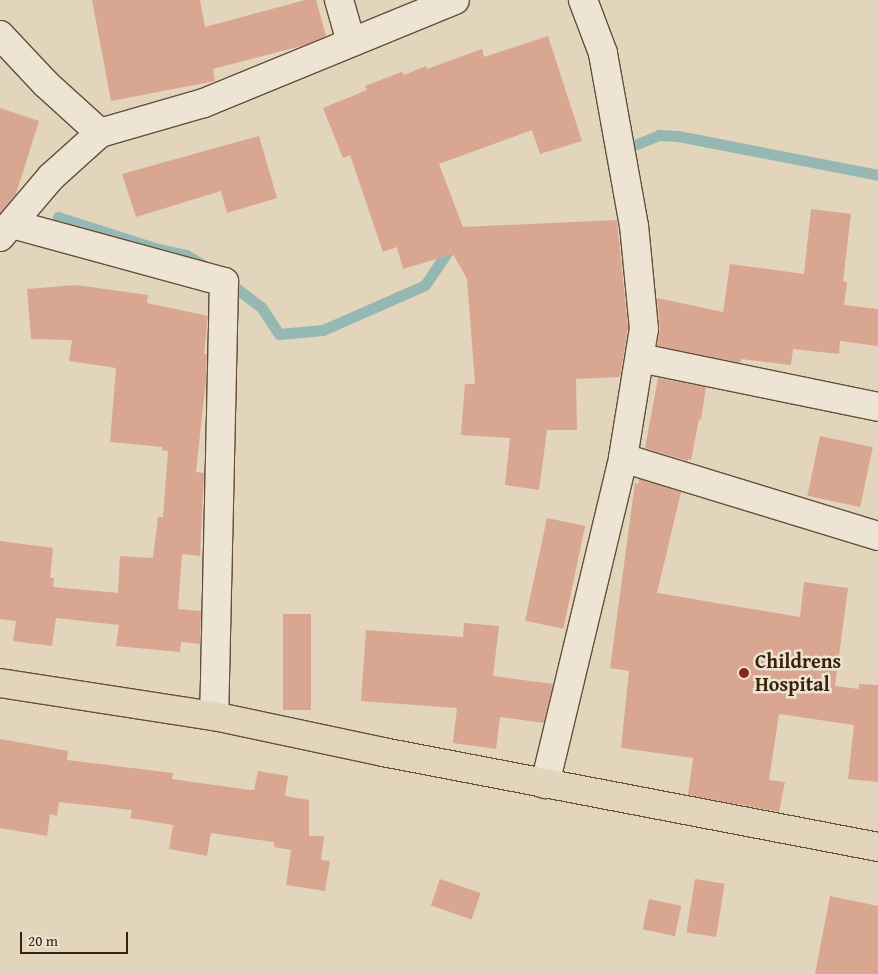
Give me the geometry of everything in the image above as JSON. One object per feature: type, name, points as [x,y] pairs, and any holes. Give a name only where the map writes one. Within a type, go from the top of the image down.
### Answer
[{"type":"highway","points":[[0,683],[214,716],[383,752],[878,847]]},
{"type":"street","points":[[340,0],[351,42]]},
{"type":"street","points":[[214,716],[224,282],[6,230],[51,177],[100,133],[204,103],[454,0]]},
{"type":"street","points":[[546,784],[623,458],[644,329],[634,226],[603,53],[583,0]]},
{"type":"street","points":[[0,35],[46,84],[100,133]]},
{"type":"street","points":[[640,358],[878,407]]},
{"type":"street","points":[[623,458],[878,536]]},
{"type":"building","points":[[92,0],[200,0],[205,27],[305,0],[316,0],[326,36],[305,45],[213,69],[215,81],[111,101]]},
{"type":"building","points":[[548,36],[582,141],[540,154],[532,130],[439,164],[463,227],[617,220],[628,328],[620,377],[576,379],[577,430],[547,430],[539,490],[505,485],[510,438],[461,435],[465,384],[475,384],[467,279],[453,254],[403,269],[397,247],[383,252],[350,155],[343,158],[323,108],[367,90],[365,86],[402,72],[404,75],[426,66],[427,69],[482,49],[484,57]]},
{"type":"building","points":[[0,108],[39,121],[16,194],[0,213]]},
{"type":"building","points":[[259,136],[277,198],[227,213],[221,191],[136,217],[122,174]]},
{"type":"building","points":[[811,209],[851,214],[843,281],[847,282],[844,305],[878,309],[878,346],[840,341],[839,354],[793,349],[791,365],[741,359],[741,363],[657,346],[660,328],[657,298],[723,312],[730,264],[804,274]]},
{"type":"building","points":[[76,285],[148,295],[147,303],[208,316],[204,354],[207,354],[206,379],[196,472],[204,473],[200,556],[182,554],[178,609],[201,611],[200,644],[181,642],[180,652],[116,646],[119,625],[56,618],[52,646],[13,641],[16,621],[0,619],[0,541],[53,548],[50,578],[54,578],[53,587],[118,593],[120,556],[153,558],[158,517],[163,517],[168,451],[162,450],[162,447],[110,442],[116,368],[69,361],[72,340],[31,339],[27,289]]},
{"type":"building","points":[[658,378],[706,387],[701,420],[699,419],[691,460],[688,459],[688,461],[645,448]]},
{"type":"building","points":[[820,436],[873,447],[860,507],[807,496]]},
{"type":"building","points":[[639,479],[681,492],[657,593],[800,617],[804,582],[848,588],[835,686],[859,689],[859,684],[878,685],[878,782],[848,779],[854,725],[779,714],[769,780],[785,782],[779,812],[688,795],[693,758],[621,748],[629,671],[610,668],[635,483],[639,484]]},
{"type":"building","points":[[547,518],[585,526],[563,629],[525,621]]},
{"type":"building","points":[[283,614],[311,614],[311,710],[283,710]]},
{"type":"building","points":[[464,623],[499,626],[493,676],[553,684],[544,723],[500,717],[496,749],[453,743],[457,708],[361,701],[366,630],[463,637]]},
{"type":"building","points":[[0,739],[68,751],[67,760],[173,773],[172,779],[250,790],[254,790],[258,771],[288,776],[285,796],[309,800],[309,836],[324,836],[321,860],[330,861],[325,891],[286,885],[291,850],[274,847],[274,842],[211,833],[207,856],[169,849],[173,825],[130,818],[132,810],[59,802],[57,816],[50,814],[47,836],[0,828]]},
{"type":"building","points":[[440,879],[481,893],[472,919],[431,905]]},
{"type":"building","points":[[695,879],[725,884],[716,937],[687,932]]},
{"type":"building","points":[[830,896],[878,906],[878,974],[815,974]]},
{"type":"building","points":[[649,899],[681,906],[675,936],[643,929]]},
{"type":"waterway","points":[[637,144],[659,135],[678,136],[878,175]]},
{"type":"waterway","points":[[58,217],[158,249],[186,255],[205,266]]},
{"type":"waterway","points":[[227,281],[262,308],[279,334],[323,330],[425,285],[452,245]]},
{"type":"place","name":"Childrens Hospital","points":[[744,673]]}]
